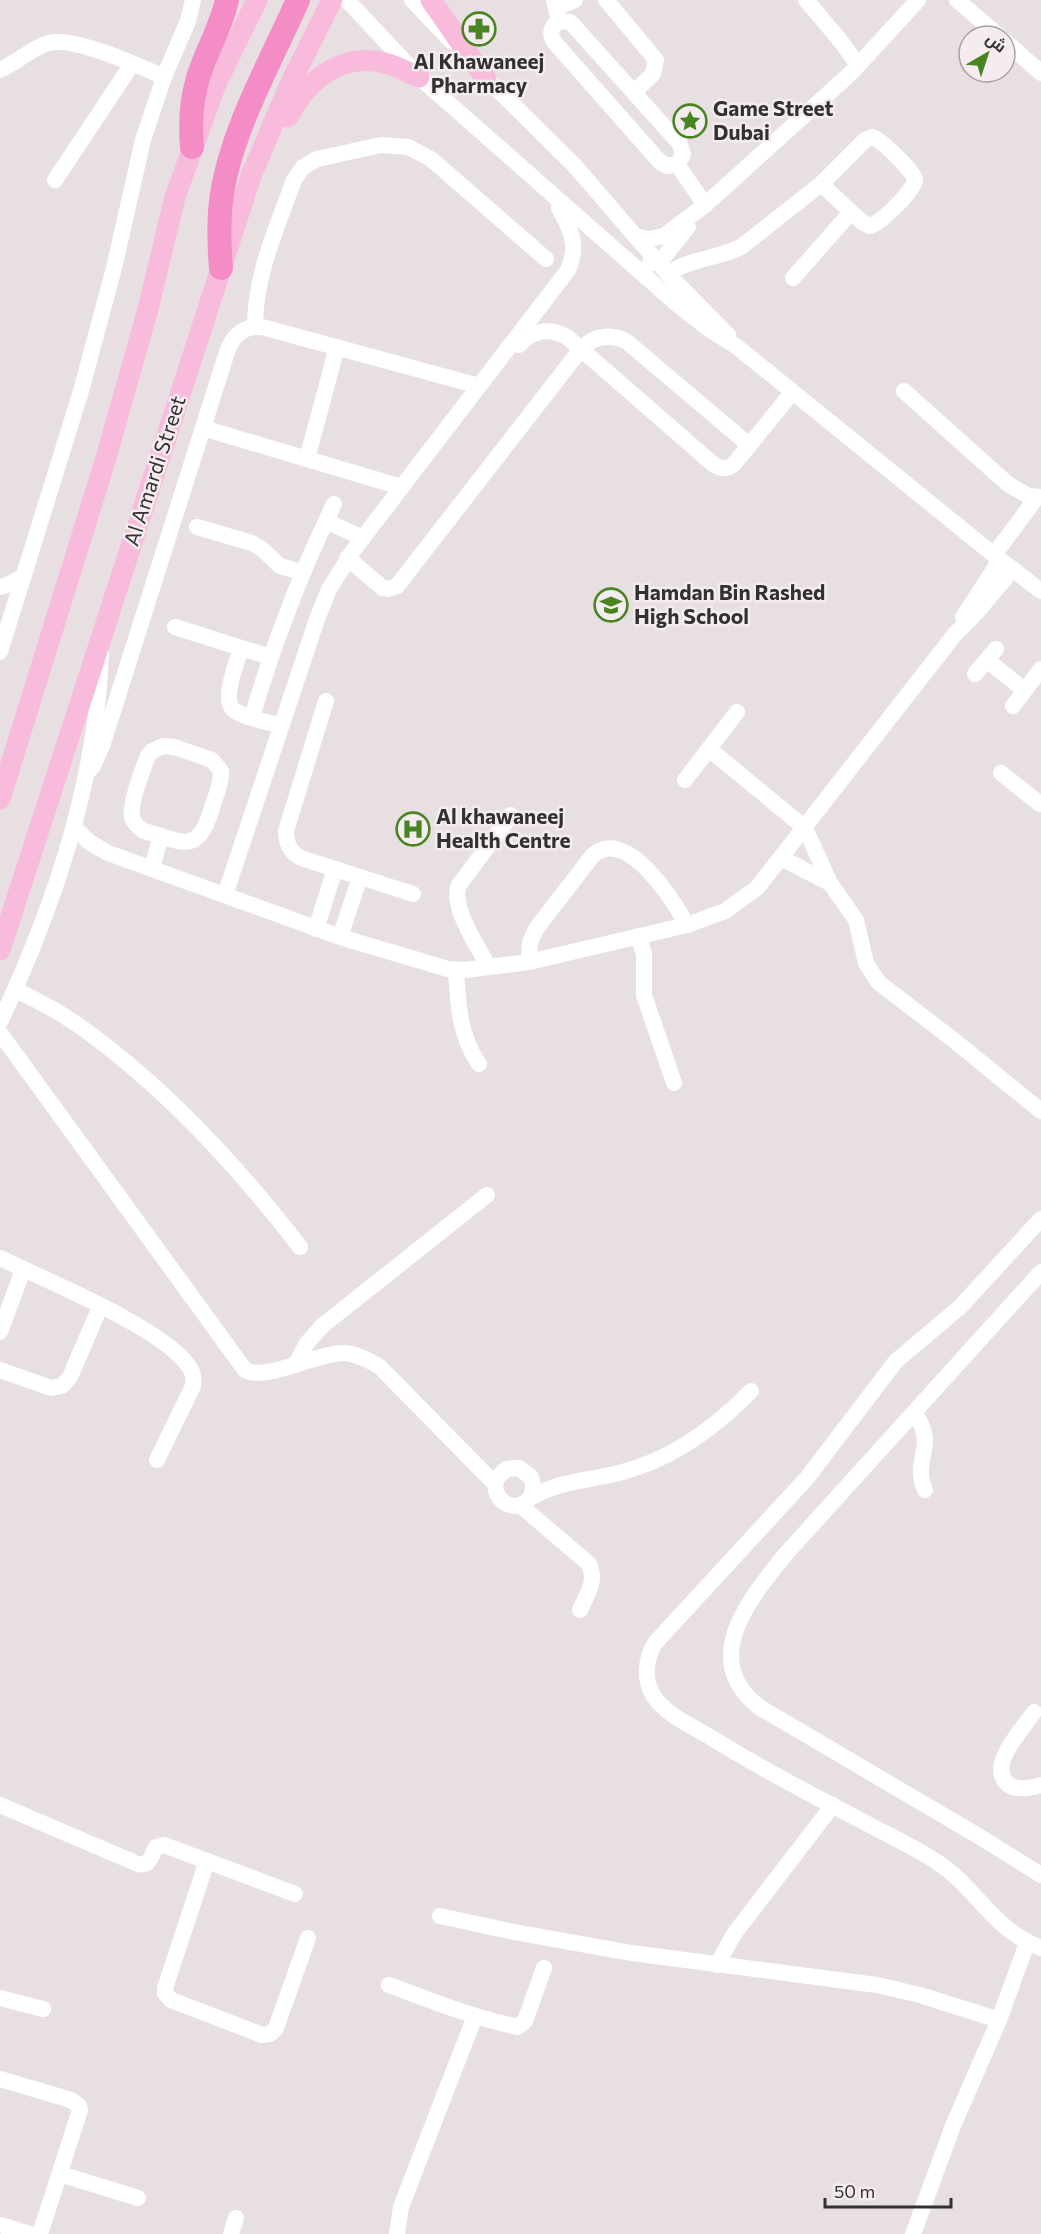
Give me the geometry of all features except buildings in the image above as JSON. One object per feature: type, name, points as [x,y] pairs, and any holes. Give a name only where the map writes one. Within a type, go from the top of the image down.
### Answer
[{"type":"highway","points":[[192,147],[194,94],[227,0]]},
{"type":"highway","points":[[221,268],[219,220],[226,171],[242,125],[298,0]]},
{"type":"main road","points":[[0,799],[106,458],[148,309],[165,235],[192,147],[216,84],[257,0]]},
{"type":"main road","name":"Al Amardi Street","points":[[0,950],[252,173],[292,80],[332,0]]},
{"type":"main road","points":[[431,0],[486,79]]},
{"type":"main road","points":[[252,173],[275,140],[302,93],[319,76],[329,70],[352,63],[376,62],[388,64],[419,77]]},
{"type":"main road","points":[[0,766],[17,744]]},
{"type":"street","points":[[0,652],[81,391],[114,268],[143,141],[164,77],[184,31],[193,0]]},
{"type":"street","points":[[347,0],[419,77],[687,313],[736,346],[1002,562],[1041,591]]},
{"type":"street","points":[[412,0],[486,79],[575,166],[663,268],[713,318],[736,346]]},
{"type":"street","points":[[557,10],[680,144],[683,155],[677,164],[668,166],[660,162],[552,39],[552,28],[557,10],[575,0]]},
{"type":"street","points":[[606,0],[656,60],[653,74],[634,92]]},
{"type":"street","points":[[806,0],[858,66]]},
{"type":"street","points":[[635,236],[650,239],[664,236],[705,205],[858,66],[918,0]]},
{"type":"street","points":[[961,1],[986,24]]},
{"type":"street","points":[[0,70],[46,43],[57,41],[79,44],[164,77]]},
{"type":"street","points":[[1017,52],[1041,73]]},
{"type":"street","points":[[55,180],[132,64]]},
{"type":"street","points":[[454,109],[516,153],[562,190],[639,259],[663,268],[727,254],[741,247],[821,184],[864,140],[872,136],[879,140],[912,173],[915,181],[912,189],[875,225],[866,225],[821,184]]},
{"type":"street","points":[[255,326],[255,309],[261,275],[294,180],[303,167],[324,156],[390,144],[416,150],[431,159],[546,259]]},
{"type":"street","points":[[677,164],[705,205]]},
{"type":"street","points":[[225,895],[322,606],[347,558],[564,277],[572,262],[573,237],[554,198]]},
{"type":"street","points":[[663,268],[705,205]]},
{"type":"street","points":[[793,278],[851,212]]},
{"type":"street","points":[[86,774],[93,766],[102,746],[232,339],[242,330],[255,326],[479,386]]},
{"type":"street","points":[[494,368],[525,338],[546,330],[561,333],[717,467],[730,467],[753,439],[765,414],[788,390]]},
{"type":"street","points":[[347,558],[383,588],[397,586],[581,349],[592,340],[605,336],[626,341],[753,439]]},
{"type":"street","points":[[307,459],[337,347]]},
{"type":"street","points":[[74,827],[98,848],[316,929],[439,967],[456,970],[529,962],[687,925],[725,911],[757,888],[955,634],[972,602],[1002,562],[1039,497],[1022,494],[1009,485],[904,391]]},
{"type":"street","points":[[203,428],[401,487]]},
{"type":"street","points":[[252,717],[270,657],[302,572],[334,504]]},
{"type":"street","points":[[326,521],[363,538]]},
{"type":"street","points":[[197,527],[252,543],[280,566],[302,572]]},
{"type":"street","points":[[0,587],[24,576]]},
{"type":"street","points":[[0,603],[9,623]]},
{"type":"street","points":[[175,627],[270,657]]},
{"type":"street","points":[[0,1022],[50,904],[74,827],[98,704],[102,634]]},
{"type":"street","points":[[241,648],[229,693],[229,702],[237,712],[281,726]]},
{"type":"street","points":[[975,674],[991,655],[1024,690]]},
{"type":"street","points":[[1013,706],[1041,669]]},
{"type":"street","points":[[327,701],[286,831],[288,845],[297,856],[413,894]]},
{"type":"street","points":[[685,780],[737,712]]},
{"type":"street","points":[[169,746],[212,760],[219,767],[221,777],[202,835],[186,842],[161,836],[138,828],[132,818],[133,805],[148,756],[157,748],[169,746]]},
{"type":"street","points":[[709,749],[805,828],[830,883],[856,920],[866,963],[878,982],[1041,1111]]},
{"type":"street","points":[[1001,773],[1041,803],[1041,816]]},
{"type":"street","points":[[488,966],[463,916],[456,896],[459,885],[511,815]]},
{"type":"street","points":[[152,868],[161,836]]},
{"type":"street","points":[[529,962],[530,942],[536,929],[593,855],[605,847],[619,848],[640,864],[667,892],[687,925]]},
{"type":"street","points":[[781,858],[830,883]]},
{"type":"street","points":[[316,929],[335,869]]},
{"type":"street","points":[[340,937],[360,877]]},
{"type":"street","points":[[638,936],[644,954],[644,995],[674,1083]]},
{"type":"street","points":[[456,970],[462,1030],[471,1053],[479,1064]]},
{"type":"street","points":[[15,990],[45,1003],[90,1032],[167,1096],[226,1156],[300,1247]]},
{"type":"street","points":[[0,1033],[245,1370],[260,1374],[344,1353],[369,1359],[380,1366],[495,1484]]},
{"type":"street","points":[[296,1364],[307,1343],[322,1326],[488,1195]]},
{"type":"street","points":[[914,2234],[956,2117],[1034,1946],[1000,1924],[967,1887],[941,1864],[718,1742],[662,1706],[656,1699],[646,1671],[650,1652],[655,1643],[807,1478],[896,1361],[960,1307],[1041,1220]]},
{"type":"street","points":[[0,1258],[123,1318],[160,1341],[187,1364],[193,1374],[193,1386],[157,1460]]},
{"type":"street","points":[[0,1332],[23,1270]]},
{"type":"street","points":[[1041,1272],[784,1556],[744,1609],[731,1652],[733,1673],[743,1692],[759,1707],[1041,1875]]},
{"type":"street","points":[[0,1370],[51,1388],[62,1386],[70,1377],[100,1307]]},
{"type":"street","points":[[570,1481],[519,1468],[506,1469],[497,1478],[495,1491],[502,1502],[513,1506],[549,1488],[570,1481],[621,1472],[669,1454],[713,1426],[751,1391]]},
{"type":"street","points":[[914,1413],[925,1433],[926,1441],[920,1470],[925,1490]]},
{"type":"street","points":[[525,1471],[533,1484],[525,1502]]},
{"type":"street","points":[[525,1502],[590,1564],[593,1582],[580,1610]]},
{"type":"street","points":[[1034,1712],[1002,1760],[1000,1773],[1003,1779],[1014,1787],[1029,1788],[1041,1785]]},
{"type":"street","points":[[0,1805],[138,1864],[145,1865],[156,1847],[160,1845],[295,1894]]},
{"type":"street","points":[[717,1965],[734,1934],[833,1806]]},
{"type":"street","points":[[207,1861],[165,1988],[165,1993],[171,2000],[262,2035],[270,2034],[276,2028],[308,1938]]},
{"type":"street","points":[[440,1916],[578,1944],[717,1965],[877,1985],[920,1995],[999,2020]]},
{"type":"street","points":[[389,1985],[475,2016],[517,2027],[523,2024],[544,1968]]},
{"type":"street","points":[[0,1998],[43,2009]]},
{"type":"street","points":[[397,2234],[401,2207],[475,2016]]},
{"type":"street","points":[[0,2079],[71,2100],[79,2106],[80,2115],[40,2234]]},
{"type":"street","points":[[60,2174],[138,2198]]},
{"type":"street","points":[[0,2225],[30,2234]]},
{"type":"place","name":"Al Khawaneej Pharmacy","points":[[479,29]]},
{"type":"place","name":"Game Street Dubai","points":[[690,121]]},
{"type":"place","name":"Hamdan Bin Rashed High School","points":[[611,605]]},
{"type":"place","name":"Al khawaneej Health Centre","points":[[413,829]]}]
